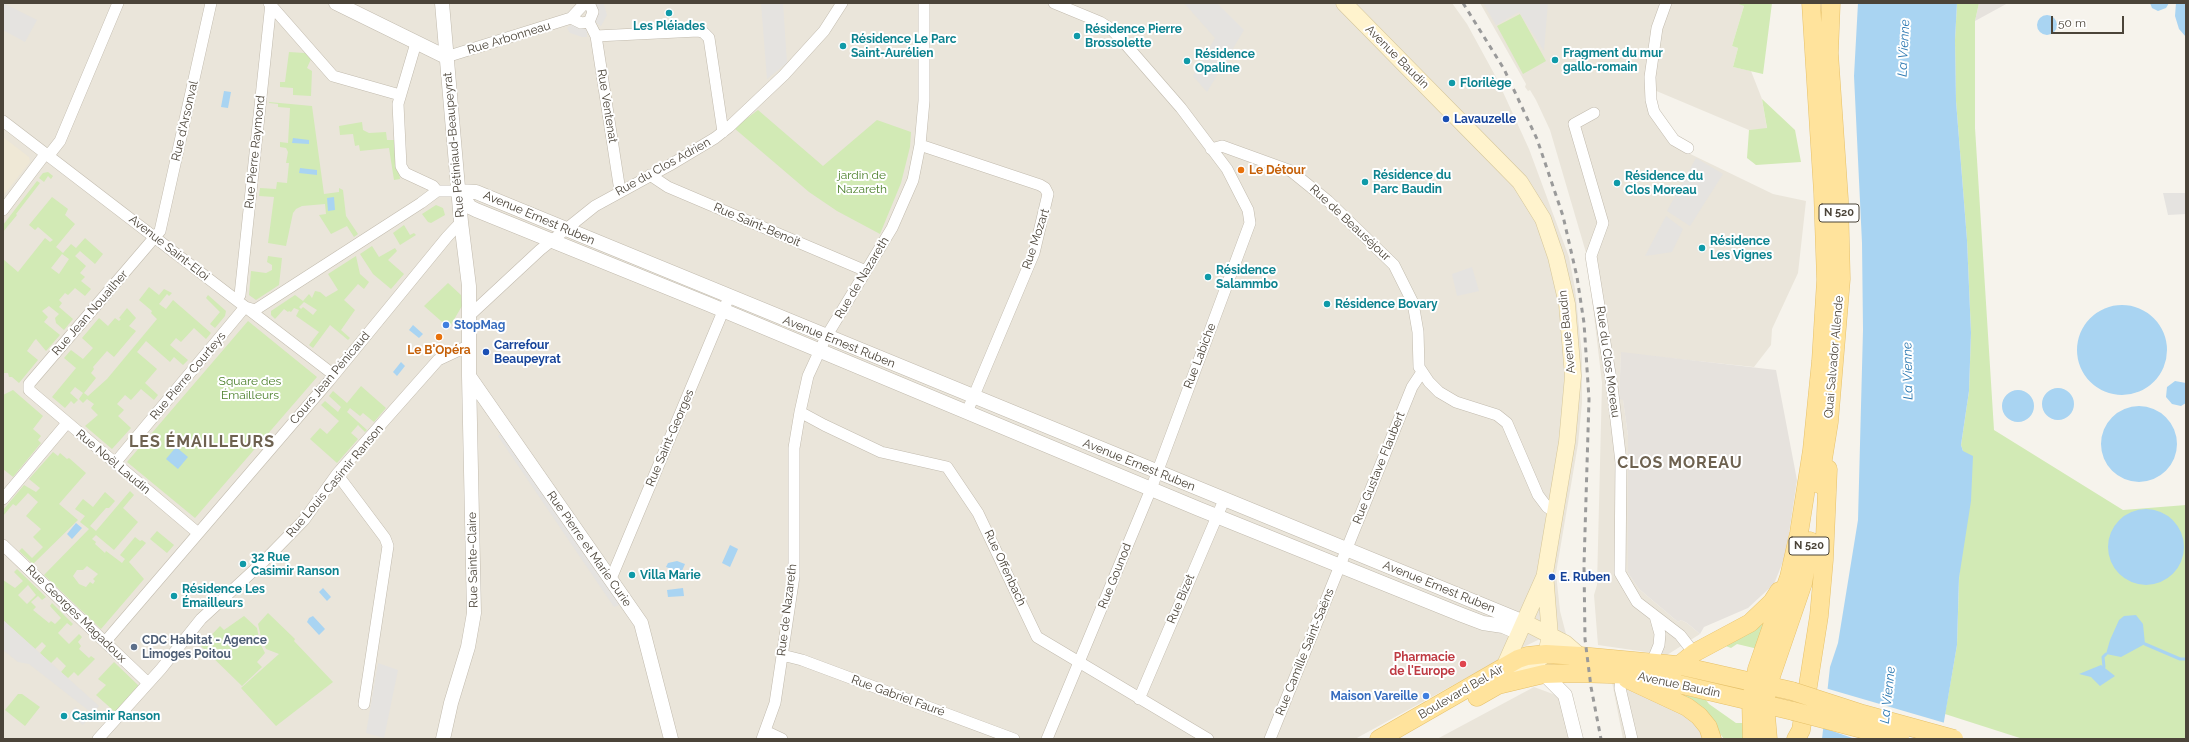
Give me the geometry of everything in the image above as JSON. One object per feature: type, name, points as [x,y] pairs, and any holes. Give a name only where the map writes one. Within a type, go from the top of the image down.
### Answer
[{"type":"main road","name":"Avenue Baudin","points":[[1344,3],[1520,182],[1543,219],[1556,257],[1567,304],[1572,376],[1567,442],[1546,573],[1550,636],[1543,667],[1578,664],[1658,669],[1761,693]]},
{"type":"main road","name":"Quai Salvador Allende","points":[[1761,693],[1763,648],[1789,577],[1799,533],[1812,450],[1826,280],[1823,193],[1811,3]]},
{"type":"main road","name":"Quai Salvador Allende","points":[[1761,693],[1803,583],[1829,422],[1841,278],[1839,199],[1829,53],[1831,3]]},
{"type":"main road","points":[[1796,739],[1802,730],[1819,616],[1824,560],[1829,422]]},
{"type":"main road","name":"Avenue Baudin","points":[[1504,667],[1546,573]]},
{"type":"main road","points":[[1658,669],[1734,633],[1750,623],[1772,602],[1789,577]]},
{"type":"main road","points":[[1522,628],[1543,667]]},
{"type":"main road","name":"Avenue Ernest Ruben","points":[[1522,628],[1550,636]]},
{"type":"main road","points":[[1550,636],[1565,643],[1578,664]]},
{"type":"main road","points":[[1677,665],[1694,653]]},
{"type":"main road","name":"Avenue Baudin","points":[[1578,664],[1621,675],[1640,675],[1677,665],[1761,693]]},
{"type":"main road","name":"Boulevard Bel Air","points":[[1379,739],[1504,667],[1543,667]]},
{"type":"main road","name":"Boulevard Bel Air","points":[[1399,739],[1498,685],[1543,667]]},
{"type":"main road","points":[[1621,675],[1640,686],[1687,707],[1699,716],[1713,735]]},
{"type":"main road","points":[[1761,693],[1789,705],[1900,739]]},
{"type":"main road","points":[[1752,739],[1761,693]]},
{"type":"main road","points":[[1761,693],[1769,739]]},
{"type":"main road","points":[[1789,705],[1863,714],[1954,739]]},
{"type":"main road","points":[[1769,739],[1774,724],[1789,705]]},
{"type":"street","points":[[3,210],[60,140],[118,3]]},
{"type":"street","name":"Rue d'Arsonval","points":[[155,238],[160,231],[211,3]]},
{"type":"street","points":[[270,3],[333,76],[400,95]]},
{"type":"street","name":"Rue Pierre Raymond","points":[[236,299],[240,295],[270,3]]},
{"type":"street","points":[[336,3],[446,57]]},
{"type":"street","name":"Rue Pétiniaud-Beaupeyrat","points":[[442,3],[461,222],[469,286],[470,315]]},
{"type":"street","points":[[586,3],[571,18],[581,23],[589,22],[593,12],[589,3]]},
{"type":"street","name":"Rue du Clos Adrien","points":[[470,315],[540,250],[595,206],[670,165],[723,132],[784,75],[824,31],[842,3]]},
{"type":"street","name":"Rue de Nazareth","points":[[764,735],[775,703],[794,576],[794,448],[800,412],[808,376],[826,337],[866,271],[904,202],[913,180],[920,145],[925,73],[924,3]]},
{"type":"street","points":[[1054,3],[1111,29],[1181,108],[1211,149]]},
{"type":"street","points":[[1666,3],[1657,28],[1650,77],[1651,100],[1654,112],[1669,134],[1674,140],[1688,148]]},
{"type":"street","name":"Rue Arbonneau","points":[[446,57],[571,18]]},
{"type":"street","name":"Rue Ventenat","points":[[589,22],[596,36],[620,191]]},
{"type":"street","points":[[596,36],[703,32],[709,38],[723,132]]},
{"type":"street","points":[[416,43],[398,104],[402,169],[405,173],[433,186],[437,191]]},
{"type":"street","name":"Rue du Clos Moreau","points":[[1594,113],[1574,124],[1603,222],[1591,256],[1612,386],[1621,462],[1620,573],[1633,597],[1655,616],[1680,634],[1694,653]]},
{"type":"street","name":"Avenue Saint-Eloi","points":[[3,121],[48,154],[334,375]]},
{"type":"street","name":"Rue Mozart","points":[[920,145],[1040,185],[1048,194],[1034,253],[972,397],[967,412]]},
{"type":"street","name":"Rue de Beauséjour","points":[[1211,149],[1222,146],[1291,170],[1328,201],[1394,265],[1413,303],[1418,332],[1419,366],[1428,382],[1439,392],[1456,402],[1497,415],[1508,423],[1538,494],[1547,507],[1555,512]]},
{"type":"street","name":"Rue Labiche","points":[[1151,489],[1250,223],[1248,210],[1227,169],[1211,149]]},
{"type":"street","name":"Rue Saint-Benoit","points":[[650,175],[668,187],[866,271]]},
{"type":"street","points":[[245,307],[255,310],[421,204],[437,191],[459,192]]},
{"type":"street","name":"Avenue Ernest Ruben","points":[[459,192],[476,192],[972,397],[1346,549],[1522,628]]},
{"type":"street","name":"Avenue Ernest Ruben","points":[[459,192],[470,207],[476,210],[724,310],[1151,489],[1483,623],[1522,628]]},
{"type":"street","name":"Cours Jean Pénicaud","points":[[105,642],[334,375],[461,222]]},
{"type":"street","name":"Rue Jean Nouailher","points":[[29,390],[29,384],[155,238]]},
{"type":"street","name":"Rue Saint-Georges","points":[[609,576],[613,574],[729,297]]},
{"type":"street","name":"Rue Pierre Courteys","points":[[115,463],[245,307]]},
{"type":"street","points":[[469,376],[470,315]]},
{"type":"street","name":"Rue Louis Casimir Ranson","points":[[98,739],[148,683],[201,619],[290,535],[337,474],[438,360],[470,345]]},
{"type":"street","name":"Rue Gustave Flaubert","points":[[1340,565],[1412,387],[1422,372]]},
{"type":"street","name":"Rue Pierre et Marie Curie","points":[[469,376],[641,623],[671,739]]},
{"type":"street","name":"Rue Sainte-Claire","points":[[443,739],[451,703],[468,647],[474,612],[469,376]]},
{"type":"street","name":"Rue Noël Laudin","points":[[29,390],[198,533]]},
{"type":"street","name":"Rue Offenbach","points":[[800,412],[824,426],[881,452],[946,467],[978,513],[1037,637],[1208,739]]},
{"type":"street","points":[[3,499],[67,423]]},
{"type":"street","points":[[337,474],[385,538],[388,546],[364,704]]},
{"type":"street","name":"Rue Gounod","points":[[1047,739],[1151,489]]},
{"type":"street","name":"Rue Bizet","points":[[1139,699],[1224,500]]},
{"type":"street","name":"Rue Georges Magadoux","points":[[3,545],[148,683]]},
{"type":"street","name":"Rue Camille Saint-Saëns","points":[[1270,739],[1340,565]]},
{"type":"street","points":[[1655,616],[1660,634],[1658,669]]},
{"type":"street","name":"Rue Gabriel Fauré","points":[[782,655],[802,660],[1014,739]]},
{"type":"street","points":[[1565,695],[1578,664]]},
{"type":"street","points":[[1543,667],[1565,695],[1576,739]]},
{"type":"street","points":[[1621,675],[1620,688],[1632,739]]},
{"type":"street","points":[[764,735],[782,739]]},
{"type":"shaded area","points":[[3,3],[1452,3],[1467,24],[1497,79],[1529,149],[1569,257],[1575,289],[1582,355],[1582,403],[1578,444],[1556,573],[1560,611],[1566,634],[1538,640],[1519,649],[1355,739],[3,739]]},
{"type":"shaded area","points":[[3,3],[37,20],[25,42],[3,30]]},
{"type":"shaded area","points":[[593,3],[603,3],[604,5],[607,15],[601,26],[595,22],[598,12]]},
{"type":"shaded area","points":[[761,3],[783,3],[787,63],[767,79]]},
{"type":"shaded area","points":[[1184,3],[1217,3],[1244,30],[1207,92],[1193,76],[1215,38]]},
{"type":"shaded area","points":[[1480,3],[1735,3],[1744,6],[1732,46],[1738,48],[1733,67],[1751,71],[1762,99],[1767,129],[1749,130],[1647,87],[1680,149],[1773,194],[1806,201],[1798,273],[1772,329],[1771,345],[1754,367],[1621,353],[1619,399],[1623,399],[1628,436],[1628,573],[1639,589],[1678,622],[1681,620],[1687,623],[1700,634],[1667,655],[1598,645],[1594,595],[1597,585],[1602,383],[1587,256],[1550,130],[1536,100],[1530,90],[1528,91],[1525,87],[1526,84]]},
{"type":"shaded area","points":[[1483,3],[1548,3],[1544,51],[1519,12],[1496,25]]},
{"type":"shaded area","points":[[1979,3],[2008,3],[1975,21]]},
{"type":"shaded area","points":[[572,24],[581,29],[587,29],[587,37],[570,33],[567,28]]},
{"type":"shaded area","points":[[3,137],[29,157],[30,162],[3,196]]},
{"type":"shaded area","points":[[1696,158],[1723,174],[1690,226],[1667,211]]},
{"type":"shaded area","points":[[2163,193],[2186,193],[2186,214],[2168,215]]},
{"type":"shaded area","points":[[1666,216],[1683,229],[1672,252],[1645,256]]},
{"type":"shaded area","points":[[1472,267],[1479,291],[1457,296],[1452,274]]},
{"type":"shaded area","points":[[1621,352],[1776,370],[1797,480],[1786,554],[1774,584],[1748,608],[1704,627],[1700,634],[1687,623],[1681,620],[1678,622],[1639,589],[1628,573],[1628,436],[1623,400],[1619,399]]},
{"type":"shaded area","points":[[503,432],[620,605],[614,607],[498,436]]},
{"type":"shaded area","points":[[3,620],[99,706],[93,714],[29,664],[18,662],[3,650]]},
{"type":"shaded area","points":[[378,663],[398,670],[384,738],[366,733]]},
{"type":"shaded area","points":[[1633,679],[1718,739],[1623,739],[1612,682]]},
{"type":"shaded area","points":[[1534,687],[1561,697],[1569,739],[1437,739]]},
{"type":"shaded area","points":[[75,707],[90,717],[83,725],[69,714]]},
{"type":"green space","points":[[1735,3],[1772,3],[1763,74],[1733,67],[1738,48],[1732,46],[1744,6]]},
{"type":"green space","points":[[1957,3],[1979,3],[1975,21],[1975,128],[1994,430],[2123,510],[2186,505],[2186,739],[2023,739],[1945,714],[1957,645],[1963,451],[1961,445],[1969,391],[1971,333],[1967,240],[1956,101],[1955,40]]},
{"type":"green space","points":[[1520,14],[1546,61],[1523,74],[1497,26]]},
{"type":"green space","points":[[289,52],[305,53],[311,59],[307,68],[312,71],[311,96],[293,95],[293,88],[280,87],[280,82],[285,82]]},
{"type":"green space","points":[[1762,99],[1795,130],[1801,162],[1756,165],[1747,158],[1749,130],[1767,128]]},
{"type":"green space","points":[[269,102],[312,106],[324,194],[339,192],[339,188],[343,190],[346,216],[358,234],[354,237],[347,226],[331,234],[319,215],[326,214],[325,204],[302,206],[296,209],[293,213],[286,246],[268,243],[274,197],[259,196],[260,188],[276,189],[277,182],[287,183],[289,163],[286,163],[288,152],[286,148],[280,147],[280,142],[288,143],[290,108],[278,107],[278,104]]},
{"type":"green space","name":"jardin de Nazareth","points":[[758,110],[823,166],[877,120],[911,132],[910,147],[901,183],[880,234],[837,211],[809,192],[734,128]]},
{"type":"green space","points":[[362,122],[363,130],[369,133],[386,132],[387,140],[396,140],[400,179],[394,180],[389,148],[360,151],[359,145],[355,146],[353,134],[340,135],[339,126]]},
{"type":"green space","points":[[48,172],[53,176],[51,179],[48,176],[44,182],[39,178],[43,173]]},
{"type":"green space","points":[[37,181],[40,183],[3,232],[3,225]]},
{"type":"green space","points":[[52,197],[68,209],[65,215],[75,224],[56,247],[63,253],[71,244],[76,248],[85,238],[103,254],[95,264],[80,251],[75,256],[86,266],[80,273],[85,277],[81,281],[91,289],[85,296],[75,288],[68,295],[65,293],[59,300],[62,303],[59,307],[73,319],[64,330],[56,323],[55,318],[59,314],[49,306],[42,311],[48,317],[44,322],[60,335],[46,351],[36,339],[34,341],[27,351],[38,360],[19,383],[12,377],[9,377],[8,373],[3,373],[3,259],[18,272],[45,238],[50,242],[53,240],[38,227],[35,230],[29,225]],"holes":[[[62,254],[69,259],[59,274],[51,268]]]},
{"type":"green space","points":[[436,205],[443,208],[445,215],[431,223],[428,222],[422,214]]},
{"type":"green space","points":[[404,225],[410,235],[414,233],[416,235],[400,245],[393,233]]},
{"type":"green space","points":[[372,246],[379,257],[395,248],[397,251],[388,260],[404,274],[391,289],[373,274],[360,254]]},
{"type":"green space","points":[[268,256],[282,258],[279,285],[256,300],[249,295],[251,271],[266,273],[272,270],[272,265],[267,262]]},
{"type":"green space","points":[[356,256],[360,274],[369,282],[364,289],[358,284],[344,300],[355,310],[341,330],[350,338],[348,340],[330,325],[313,348],[309,345],[319,332],[296,316],[299,310],[294,308],[291,312],[288,312],[284,309],[275,319],[271,315],[271,311],[295,295],[303,301],[309,294],[312,298],[315,291],[320,292],[326,297],[338,290],[328,274]],"holes":[[[304,302],[317,310],[313,315],[303,307],[301,309],[299,307]]]},
{"type":"green space","points":[[448,283],[461,295],[462,306],[449,328],[424,306]]},
{"type":"green space","points":[[149,287],[159,295],[164,289],[172,293],[169,296],[167,294],[159,304],[166,309],[173,300],[211,333],[206,339],[194,328],[181,342],[176,338],[170,345],[188,360],[183,365],[174,357],[170,362],[146,341],[137,352],[157,369],[145,383],[158,395],[154,400],[141,389],[131,400],[125,395],[117,404],[124,410],[118,416],[131,428],[112,449],[85,426],[98,415],[91,408],[94,404],[87,399],[83,403],[79,399],[83,393],[75,387],[70,393],[78,400],[74,404],[71,401],[65,408],[52,397],[76,368],[64,358],[71,350],[83,359],[93,348],[82,338],[99,318],[108,326],[115,318],[119,321],[121,319],[119,318],[127,308],[136,318],[129,326],[136,331],[114,357],[107,351],[93,367],[94,369],[91,373],[96,378],[84,393],[88,396],[107,379],[157,319],[151,313],[152,311],[139,300]]},
{"type":"green space","points":[[208,295],[226,311],[225,316],[215,328],[210,324],[220,312],[206,298]]},
{"type":"green space","name":"Square des Émailleurs","points":[[248,321],[317,377],[195,518],[127,462]]},
{"type":"green space","points":[[361,386],[386,408],[374,422],[363,413],[360,416],[350,408],[347,412],[367,430],[365,432],[358,425],[351,433],[358,439],[337,463],[310,439],[320,428],[327,434],[339,421],[321,405],[325,401],[338,412],[341,407],[329,396],[333,391],[347,403]]},
{"type":"green space","points":[[13,390],[43,416],[33,429],[41,436],[38,440],[41,443],[13,477],[3,469],[3,395]]},
{"type":"green space","points":[[53,452],[58,456],[60,453],[67,459],[69,458],[86,473],[59,504],[78,520],[33,564],[19,551],[22,548],[32,558],[43,547],[33,537],[41,529],[26,516],[38,502],[28,493],[16,506],[13,504],[3,516],[3,510],[24,485],[36,492],[40,488],[29,479]]},
{"type":"green space","points":[[130,491],[134,495],[123,508],[138,522],[114,550],[96,535],[92,539],[96,542],[95,544],[105,553],[106,551],[122,563],[125,559],[120,555],[135,537],[146,543],[129,562],[144,579],[101,629],[44,575],[89,529],[80,522],[85,516],[75,509],[83,499],[93,507],[105,492],[115,501],[109,508],[106,508],[90,526],[96,531]],"holes":[[[87,566],[98,574],[93,579],[95,581],[93,584],[90,582],[86,587],[79,584],[73,576],[77,570],[83,570]]]},
{"type":"green space","points":[[157,531],[174,545],[167,553],[150,539]]},
{"type":"green space","points":[[17,569],[46,597],[42,600],[38,596],[31,602],[36,607],[33,610],[49,623],[51,621],[55,624],[61,618],[50,606],[52,603],[73,624],[71,626],[67,623],[58,633],[69,644],[79,634],[82,637],[78,642],[81,646],[79,649],[89,658],[91,656],[95,659],[78,676],[74,672],[68,678],[61,672],[66,666],[57,657],[51,663],[40,653],[46,646],[42,642],[35,649],[3,620],[3,580],[15,588],[23,581],[14,572]],"holes":[[[28,585],[36,595],[27,604],[18,595]]]},
{"type":"green space","points":[[1772,610],[1758,649],[1737,644],[1731,648],[1723,645]]},
{"type":"green space","points":[[268,613],[295,639],[294,641],[333,682],[276,726],[241,688],[279,654],[266,649],[262,641],[258,624]]},
{"type":"green space","points":[[244,616],[257,628],[260,643],[265,653],[257,662],[262,667],[242,686],[201,646],[220,626],[224,630]]},
{"type":"green space","points":[[114,662],[139,686],[115,712],[96,695],[106,685],[98,679]]},
{"type":"green space","points":[[1658,689],[1706,700],[1709,704],[1736,723],[1743,723],[1744,739],[1724,739],[1712,723]]},
{"type":"green space","points":[[18,694],[22,694],[40,707],[25,726],[5,710]]},
{"type":"water","name":"La Vienne","points":[[1858,3],[1957,3],[1955,40],[1956,101],[1967,240],[1971,333],[1969,391],[1961,445],[1963,451],[1973,456],[1971,501],[1959,578],[1957,645],[1941,739],[1822,739],[1830,667],[1838,643],[1858,520],[1863,330],[1862,243],[1854,76]]},
{"type":"water","points":[[2150,3],[2169,3],[2166,8],[2158,11],[2152,8]]},
{"type":"water","points":[[2176,3],[2186,3],[2186,37],[2179,29],[2175,16]]},
{"type":"water","points":[[2047,15],[2054,18],[2057,25],[2054,32],[2047,35],[2040,32],[2037,25],[2040,18]]},
{"type":"water","points":[[224,91],[231,92],[228,108],[221,107]]},
{"type":"water","points":[[293,138],[309,140],[309,144],[292,143]]},
{"type":"water","points":[[300,168],[317,170],[317,175],[299,173]]},
{"type":"water","points":[[334,197],[335,210],[328,211],[327,198]]},
{"type":"water","points":[[2122,305],[2131,306],[2147,313],[2159,325],[2166,341],[2166,359],[2159,375],[2147,387],[2131,394],[2122,395],[2113,394],[2097,387],[2085,375],[2078,359],[2077,350],[2078,341],[2085,325],[2097,313],[2113,306]]},
{"type":"water","points":[[413,325],[423,334],[419,338],[409,330]]},
{"type":"water","points":[[401,362],[405,366],[397,376],[393,372]]},
{"type":"water","points":[[2175,381],[2186,383],[2186,403],[2181,406],[2172,404],[2166,397],[2167,387]]},
{"type":"water","points":[[2058,388],[2067,391],[2071,395],[2074,404],[2071,413],[2067,417],[2058,420],[2049,417],[2045,413],[2042,404],[2045,395],[2049,391]]},
{"type":"water","points":[[2018,390],[2029,395],[2034,406],[2029,417],[2018,422],[2007,417],[2002,406],[2007,395]]},
{"type":"water","points":[[2139,406],[2153,409],[2166,417],[2174,430],[2177,444],[2174,458],[2166,471],[2153,479],[2139,482],[2125,479],[2112,471],[2104,458],[2101,444],[2104,430],[2112,417],[2125,409]]},
{"type":"water","points":[[176,447],[188,457],[178,469],[166,459]]},
{"type":"water","points":[[2146,509],[2160,512],[2173,520],[2181,533],[2184,547],[2181,561],[2173,574],[2160,582],[2146,585],[2132,582],[2119,574],[2111,561],[2108,547],[2111,533],[2119,520],[2132,512]]},
{"type":"water","points":[[76,523],[82,528],[72,539],[67,534]]},
{"type":"water","points":[[730,545],[738,549],[730,567],[722,563]]},
{"type":"water","points":[[677,561],[685,564],[681,573],[666,567],[668,563]]},
{"type":"water","points":[[323,588],[331,597],[327,601],[319,592]]},
{"type":"water","points":[[683,588],[684,596],[668,597],[667,590]]},
{"type":"water","points":[[2136,615],[2143,624],[2145,644],[2121,657],[2106,654],[2110,640],[2119,620],[2124,616]]},
{"type":"water","points":[[313,616],[325,629],[319,635],[307,622],[309,618]]},
{"type":"water","points":[[2101,665],[2115,676],[2100,686],[2091,677],[2079,674]]},
{"type":"pier","points":[[1825,688],[1945,723],[1943,739],[1855,739],[1821,727]]},
{"type":"waterway","points":[[2145,644],[2180,659],[2186,659]]},
{"type":"waterway","points":[[2104,667],[2103,657],[2106,654]]},
{"type":"railway","points":[[1463,3],[1504,69],[1537,139],[1563,216],[1577,277],[1584,323],[1589,399],[1584,565],[1585,639],[1591,687],[1601,739]]},
{"type":"place","name":"Les Pléiades","points":[[669,13]]},
{"type":"place","name":"Résidence Pierre Brossolette","points":[[1077,36]]},
{"type":"place","name":"Résidence Le Parc Saint-Aurélien","points":[[843,46]]},
{"type":"place","name":"Fragment du mur gallo-romain","points":[[1555,60]]},
{"type":"place","name":"Résidence Opaline","points":[[1187,61]]},
{"type":"place","name":"Florilège","points":[[1452,83]]},
{"type":"place","name":"Lavauzelle","points":[[1446,119]]},
{"type":"place","name":"Le Détour","points":[[1241,170]]},
{"type":"place","name":"Résidence du Parc Baudin","points":[[1365,182]]},
{"type":"place","name":"Résidence du Clos Moreau","points":[[1617,183]]},
{"type":"place","name":"Résidence Les Vignes","points":[[1702,248]]},
{"type":"place","name":"Résidence Salammbo","points":[[1208,277]]},
{"type":"place","name":"Résidence Bovary","points":[[1327,304]]},
{"type":"place","name":"StopMag","points":[[446,325]]},
{"type":"place","name":"Le B'Opéra","points":[[439,337]]},
{"type":"place","name":"Carrefour Beaupeyrat","points":[[486,352]]},
{"type":"place","name":"32 Rue Casimir Ranson","points":[[243,564]]},
{"type":"place","name":"Villa Marie","points":[[632,575]]},
{"type":"place","name":"E. Ruben","points":[[1552,577]]},
{"type":"place","name":"Résidence Les Émailleurs","points":[[174,596]]},
{"type":"place","name":"CDC Habitat - Agence Limoges Poitou","points":[[134,647]]},
{"type":"place","name":"Pharmacie de l'Europe","points":[[1463,664]]},
{"type":"place","name":"Maison Vareille","points":[[1426,696]]},
{"type":"place","name":"Casimir Ranson","points":[[64,716]]},
{"type":"district","name":"LES ÉMAILLEURS","points":[[202,442]]},
{"type":"district","name":"CLOS MOREAU","points":[[1680,463]]}]
